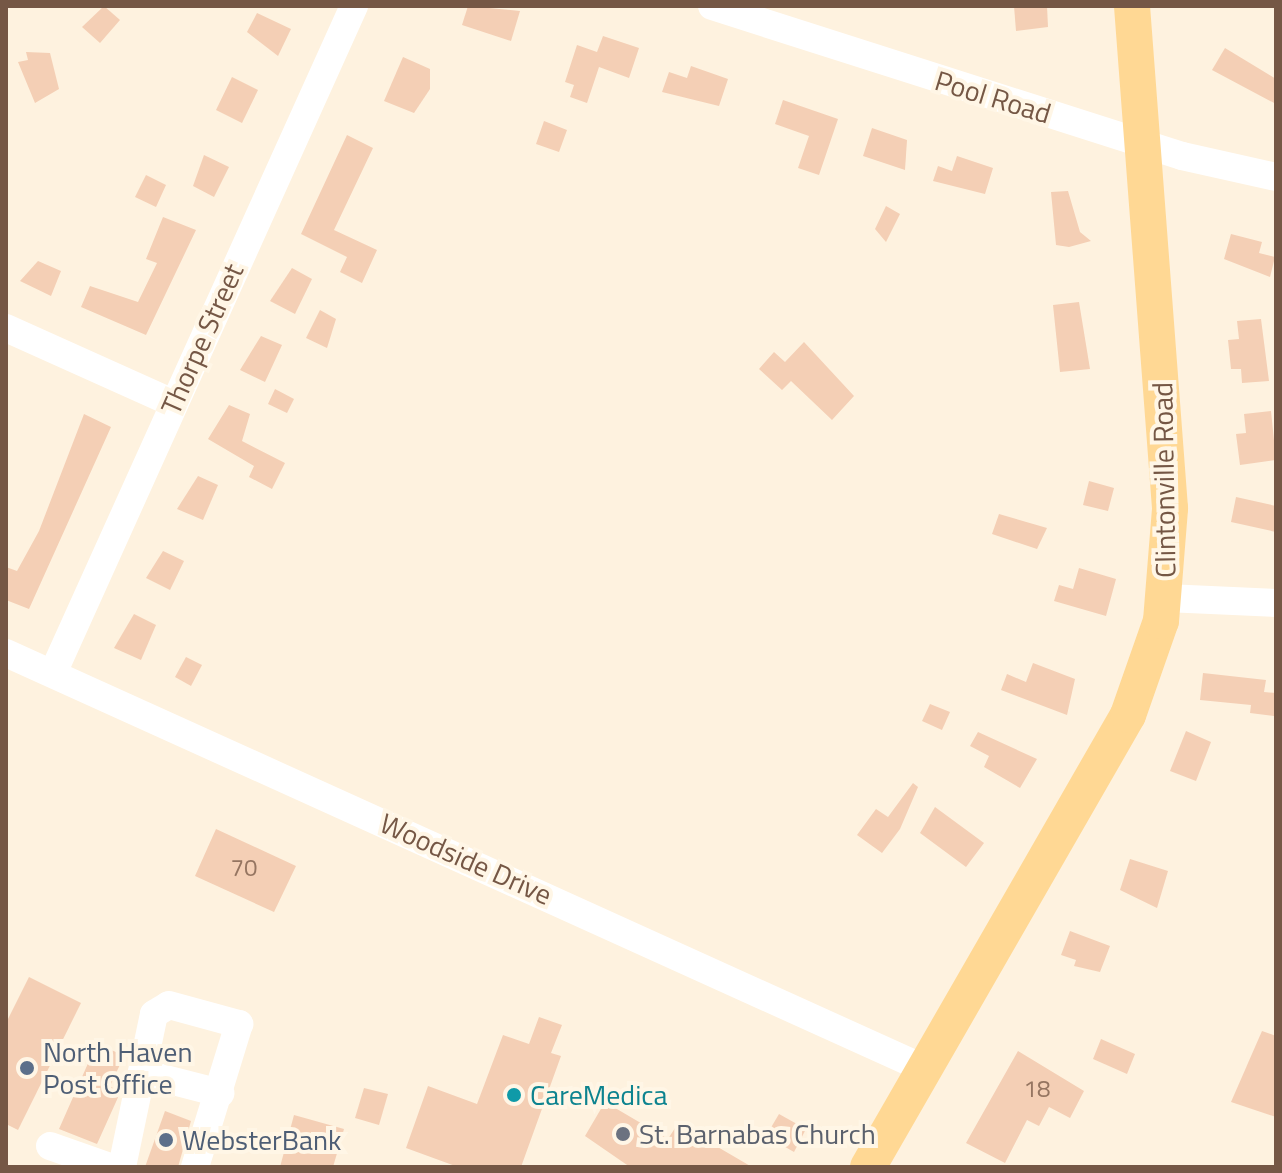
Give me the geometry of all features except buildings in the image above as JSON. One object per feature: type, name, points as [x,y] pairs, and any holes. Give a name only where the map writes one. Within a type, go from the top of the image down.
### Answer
[{"type":"main road","name":"Clintonville Road","points":[[868,1167],[1128,715],[1166,598],[1170,508],[1132,6]]},
{"type":"street","name":"Thorpe Street","points":[[53,673],[354,6]]},
{"type":"street","name":"Pool Road","points":[[712,6],[1143,143],[1276,177]]},
{"type":"street","points":[[6,328],[173,403]]},
{"type":"street","points":[[1166,598],[1276,603]]},
{"type":"street","name":"Woodside Drive","points":[[6,653],[925,1069]]},
{"type":"street","points":[[122,1167],[154,1014],[162,1007],[233,1017],[241,1036],[195,1167]]},
{"type":"street","points":[[142,1073],[220,1093]]},
{"type":"street","points":[[50,1146],[110,1167]]},
{"type":"place","name":"North Haven Post Office","points":[[27,1068]]},
{"type":"place","name":"CareMedica","points":[[514,1095]]},
{"type":"place","name":"St. Barnabas Church","points":[[623,1134]]},
{"type":"place","name":"WebsterBank","points":[[166,1140]]}]
